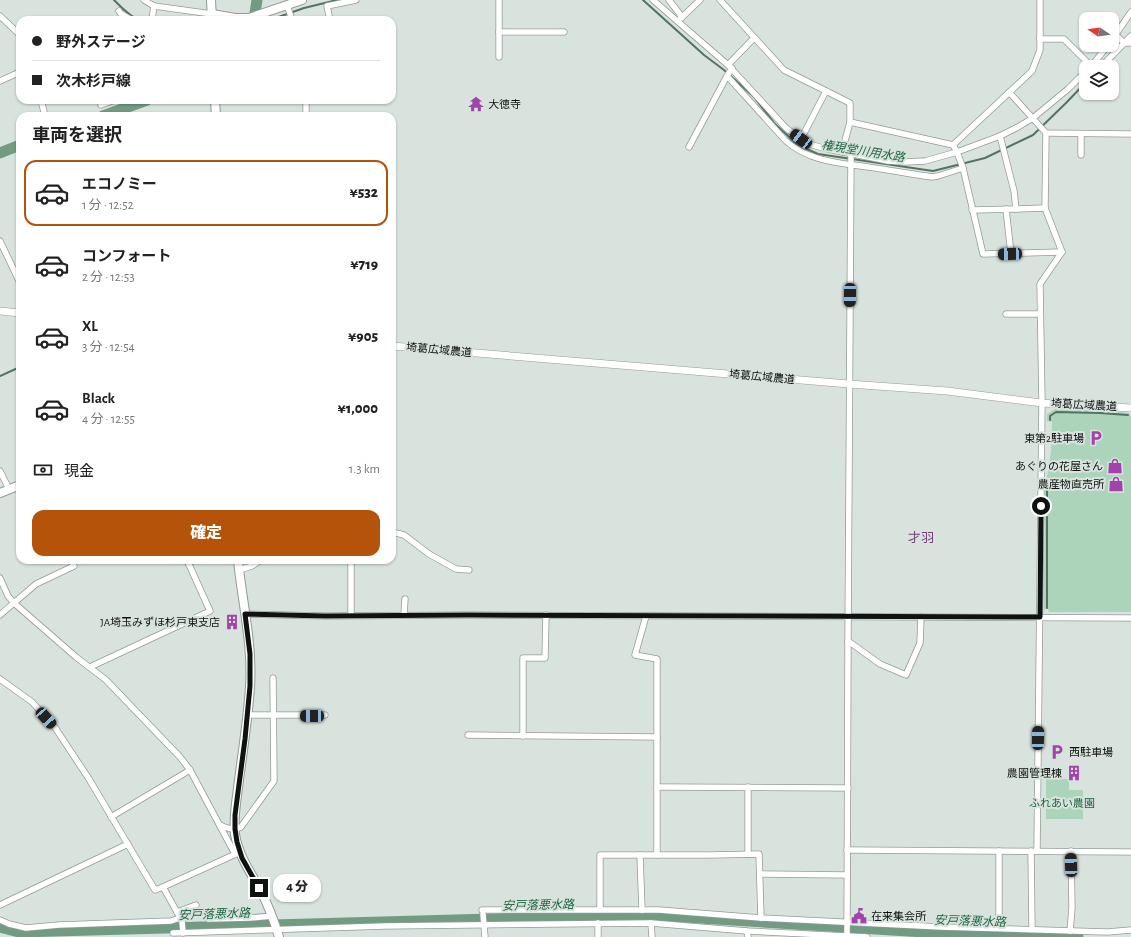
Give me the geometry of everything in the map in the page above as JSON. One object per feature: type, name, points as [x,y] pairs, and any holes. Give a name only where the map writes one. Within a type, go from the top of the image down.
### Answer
[{"type":"main road","points":[[211,0],[212,16]]},
{"type":"main road","points":[[266,16],[287,5],[302,0]]},
{"type":"main road","points":[[0,493],[16,486]]},
{"type":"main road","points":[[238,564],[250,664],[250,686],[235,815],[235,829],[238,853],[266,901],[278,934]]},
{"type":"street","points":[[144,0],[154,6],[207,16]]},
{"type":"street","points":[[329,16],[327,6],[356,0]]},
{"type":"street","points":[[499,57],[500,0]]},
{"type":"street","points":[[652,0],[730,66],[786,128],[801,139],[809,144],[888,161],[925,161],[957,152],[1000,136],[1033,118],[1079,78]]},
{"type":"street","points":[[669,0],[682,17]]},
{"type":"street","points":[[678,22],[700,0]]},
{"type":"street","points":[[720,0],[784,70],[850,103],[850,122],[842,152]]},
{"type":"street","points":[[953,145],[1032,71],[1040,50],[1040,0]]},
{"type":"street","points":[[287,5],[289,16]]},
{"type":"street","points":[[153,16],[154,6]]},
{"type":"street","points":[[119,11],[125,16]]},
{"type":"street","points":[[1119,30],[1131,12]]},
{"type":"street","points":[[0,16],[16,31]]},
{"type":"street","points":[[499,32],[564,32]]},
{"type":"street","points":[[1108,60],[1131,36]]},
{"type":"street","points":[[689,147],[727,76],[730,66],[754,38]]},
{"type":"street","points":[[1119,38],[1124,43],[1131,43]]},
{"type":"street","points":[[1040,39],[1064,39],[1084,60]]},
{"type":"street","points":[[0,81],[16,74]]},
{"type":"street","points":[[727,76],[786,141],[793,148],[804,154],[828,161],[932,177],[963,168]]},
{"type":"street","points":[[801,139],[826,91]]},
{"type":"street","points":[[1009,92],[1046,134],[1045,208],[1062,252]]},
{"type":"street","points":[[850,122],[953,145],[963,168],[983,254],[1062,252]]},
{"type":"street","points":[[1046,134],[1131,134]]},
{"type":"street","points":[[1081,134],[1081,155]]},
{"type":"street","points":[[1000,136],[1014,191],[1016,209]]},
{"type":"street","points":[[804,154],[809,144]]},
{"type":"street","points":[[847,935],[851,154]]},
{"type":"street","points":[[972,210],[1045,208]]},
{"type":"street","points":[[1006,209],[1010,254]]},
{"type":"street","points":[[0,241],[16,275]]},
{"type":"street","points":[[1032,930],[1040,617],[1042,402],[1040,284],[1062,252]]},
{"type":"street","points":[[0,311],[16,313]]},
{"type":"street","points":[[1006,314],[1040,314]]},
{"type":"street","name":"埼葛広域農道","points":[[396,346],[953,392],[1042,402],[1131,408]]},
{"type":"street","points":[[0,470],[9,489]]},
{"type":"street","points":[[396,533],[404,535],[429,554],[456,569],[469,570]]},
{"type":"street","points":[[0,615],[36,584],[74,566],[73,564]]},
{"type":"street","points":[[90,667],[210,611],[188,564]]},
{"type":"street","points":[[239,570],[255,564]]},
{"type":"street","points":[[351,564],[351,615]]},
{"type":"street","points":[[0,578],[8,596],[14,603],[106,680],[180,757],[190,770],[220,825],[238,853],[155,890],[89,779],[54,726],[32,702],[0,679]]},
{"type":"street","points":[[404,615],[405,599]]},
{"type":"street","points":[[245,614],[325,616],[546,615],[1131,618]]},
{"type":"street","points":[[523,736],[523,658],[545,658],[546,615]]},
{"type":"street","points":[[646,616],[635,656],[657,659],[657,855]]},
{"type":"street","points":[[848,641],[880,664],[906,675],[920,643],[921,617]]},
{"type":"street","points":[[220,825],[235,829],[241,827],[274,781],[273,678]]},
{"type":"street","points":[[247,715],[324,716]]},
{"type":"street","points":[[468,735],[657,737]]},
{"type":"street","points":[[111,817],[190,770]]},
{"type":"street","points":[[657,787],[848,788]]},
{"type":"street","points":[[748,787],[748,854]]},
{"type":"street","points":[[0,905],[128,844]]},
{"type":"street","points":[[847,850],[1131,852]]},
{"type":"street","points":[[999,850],[999,928]]},
{"type":"street","points":[[1070,851],[1072,908],[1070,931]]},
{"type":"street","points":[[600,909],[600,855],[759,854],[761,918]]},
{"type":"street","points":[[640,855],[642,910]]},
{"type":"street","points":[[760,874],[847,876]]},
{"type":"street","points":[[163,887],[181,920],[183,933]]},
{"type":"street","points":[[177,912],[196,905]]},
{"type":"street","points":[[485,937],[483,912],[600,909],[659,910],[761,918],[942,927],[1107,932],[1131,930]]},
{"type":"street","points":[[208,919],[272,916]]},
{"type":"street","points":[[0,920],[26,928],[59,925],[181,920]]},
{"type":"street","points":[[598,923],[598,937]]},
{"type":"street","points":[[173,933],[191,935],[278,934],[385,926],[651,923],[747,934],[818,936],[847,935],[867,937]]},
{"type":"street","points":[[651,923],[652,937]]},
{"type":"green space","points":[[1055,409],[1098,410],[1129,413],[1131,416],[1131,612],[1049,612],[1048,609],[1044,609],[1045,478],[1047,477],[1051,452],[1052,422],[1047,421],[1047,414]]},
{"type":"green space","name":"ふれあい農園","points":[[1046,779],[1069,779],[1069,790],[1083,790],[1083,819],[1046,819]]},
{"type":"waterway","name":"権現堂川用水路","points":[[114,0],[132,16]]},
{"type":"waterway","points":[[255,16],[257,0]]},
{"type":"waterway","name":"権現堂川用水路","points":[[281,16],[304,8],[337,0]]},
{"type":"waterway","name":"権現堂川用水路","points":[[643,0],[704,55],[724,70],[754,97],[775,124],[798,145],[818,154],[933,171],[985,158],[1033,135],[1079,89]]},
{"type":"waterway","points":[[114,112],[136,104]]},
{"type":"waterway","points":[[0,153],[16,147]]},
{"type":"waterway","points":[[0,376],[16,369]]},
{"type":"waterway","points":[[1050,420],[1050,416],[1056,412],[1128,415]]},
{"type":"waterway","points":[[1047,479],[1047,510]]},
{"type":"waterway","points":[[1047,517],[1047,608]]},
{"type":"waterway","name":"安戸落悪水路","points":[[0,927],[19,932],[528,918],[668,916],[940,933],[1078,937]]},
{"type":"waterway","name":"安戸落悪水路","points":[[0,923],[2,928]]},
{"type":"place","name":"大徳寺","points":[[476,104]]},
{"type":"place","name":"東第2駐車場","points":[[1096,438]]},
{"type":"place","name":"あぐりの花屋さん","points":[[1115,466]]},
{"type":"place","name":"農産物直売所","points":[[1116,484]]},
{"type":"place","name":"JA埼玉みずほ杉戸東支店","points":[[232,622]]},
{"type":"place","name":"西駐車場","points":[[1057,752]]},
{"type":"place","name":"農園管理棟","points":[[1074,773]]},
{"type":"place","name":"在来集会所","points":[[859,916]]},
{"type":"district","name":"才羽","points":[[921,538]]},
{"type":"route","points":[[259,888],[242,858],[237,842],[234,822],[245,739],[250,686],[250,654],[245,614],[325,616],[469,615],[1040,617],[1041,506]]}]
